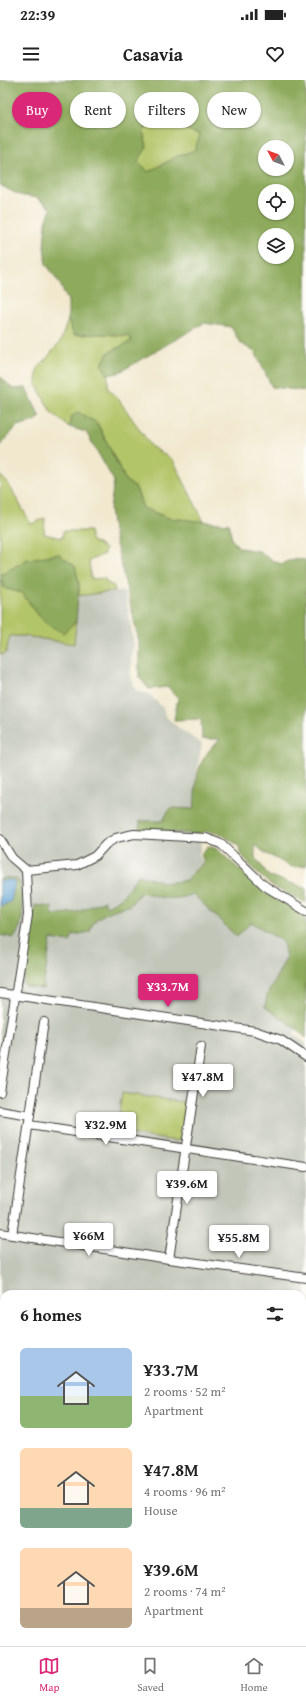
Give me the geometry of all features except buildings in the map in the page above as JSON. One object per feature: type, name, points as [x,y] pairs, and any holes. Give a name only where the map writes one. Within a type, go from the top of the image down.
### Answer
[{"type":"street","points":[[0,840],[12,858],[26,870],[77,865],[95,856],[106,844],[116,838],[134,834],[206,838],[221,844],[265,886],[306,911]]},
{"type":"street","points":[[0,1092],[28,915],[26,870]]},
{"type":"street","points":[[0,993],[255,1031],[281,1040],[306,1057]]},
{"type":"street","points":[[12,1235],[44,1022]]},
{"type":"street","points":[[169,1259],[201,1046]]},
{"type":"street","points":[[0,1111],[30,1116]]},
{"type":"street","points":[[29,1125],[306,1167]]},
{"type":"street","points":[[0,1232],[169,1259],[306,1278]]},
{"type":"shaded area","points":[[115,591],[125,592],[134,646],[131,655],[131,677],[136,691],[149,694],[163,708],[165,716],[181,730],[202,744],[197,770],[194,810],[170,808],[163,821],[140,821],[199,834],[201,845],[199,855],[203,862],[188,877],[237,937],[251,922],[283,942],[286,958],[267,995],[265,1007],[297,1029],[293,1033],[306,1044],[306,1290],[0,1290],[0,655],[6,653],[9,636],[24,636],[73,644],[79,596]]},
{"type":"green space","points":[[0,80],[306,80],[306,391],[272,387],[255,352],[240,343],[231,327],[204,323],[118,373],[108,375],[102,365],[108,353],[132,341],[129,336],[104,334],[74,335],[68,320],[68,301],[59,282],[46,264],[44,246],[46,222],[51,209],[37,198],[19,195],[0,185]],"holes":[[[134,92],[199,92],[199,128],[183,128],[200,135],[195,150],[178,156],[148,172],[138,161],[147,147],[143,132],[146,128],[134,128]]]},
{"type":"green space","points":[[146,128],[183,128],[200,135],[195,150],[178,156],[148,172],[138,161],[147,147],[143,132]]},
{"type":"green space","points":[[68,320],[74,335],[104,334],[129,336],[132,341],[108,353],[102,365],[108,375],[108,388],[119,400],[152,447],[173,460],[204,522],[168,518],[143,508],[136,488],[126,481],[97,423],[71,417],[69,427],[51,412],[36,384],[37,370],[60,342]]},
{"type":"green space","points":[[0,376],[13,389],[26,388],[40,417],[35,421],[17,426],[0,446]]},
{"type":"green space","points":[[78,412],[97,423],[126,481],[136,488],[143,508],[168,518],[229,524],[232,540],[240,548],[259,551],[269,559],[281,564],[293,559],[306,560],[306,866],[292,867],[265,853],[255,845],[255,857],[269,876],[306,888],[306,903],[272,886],[255,871],[242,855],[238,845],[221,834],[207,831],[199,834],[139,830],[140,821],[163,821],[170,808],[194,809],[198,771],[205,756],[220,739],[202,739],[201,719],[174,720],[178,698],[168,687],[149,689],[139,677],[139,641],[113,531],[110,510],[114,481],[86,432],[69,427],[71,417]]},
{"type":"green space","points":[[0,475],[8,483],[31,524],[45,518],[44,534],[62,538],[63,531],[90,531],[91,540],[105,549],[104,554],[89,561],[91,579],[104,578],[107,583],[114,586],[115,591],[79,596],[79,583],[0,575]]},
{"type":"green space","points":[[58,554],[75,566],[79,583],[76,622],[63,633],[40,617],[22,593],[4,588],[0,575],[28,559]]},
{"type":"green space","points":[[0,579],[4,588],[22,593],[40,617],[63,632],[76,622],[74,644],[24,636],[10,636],[6,653],[0,655]]},
{"type":"green space","points":[[208,846],[217,849],[265,893],[298,910],[306,920],[306,1038],[297,1029],[265,1007],[267,995],[286,958],[283,942],[251,922],[237,937],[193,894],[179,898],[167,898],[141,892],[129,906],[114,910],[98,918],[92,926],[90,932],[73,935],[70,942],[51,939],[43,989],[28,987],[23,984],[35,905],[52,907],[52,915],[77,912],[104,901],[107,906],[121,898],[138,875],[167,883],[189,880],[188,877],[204,862],[201,854]]},
{"type":"green space","points":[[8,877],[17,879],[20,883],[22,897],[22,919],[18,932],[14,938],[0,935],[0,879]]},
{"type":"green space","points":[[122,1093],[188,1103],[183,1137],[176,1141],[116,1132]]},
{"type":"water","points":[[12,880],[15,882],[11,901],[0,907],[0,881]]}]
